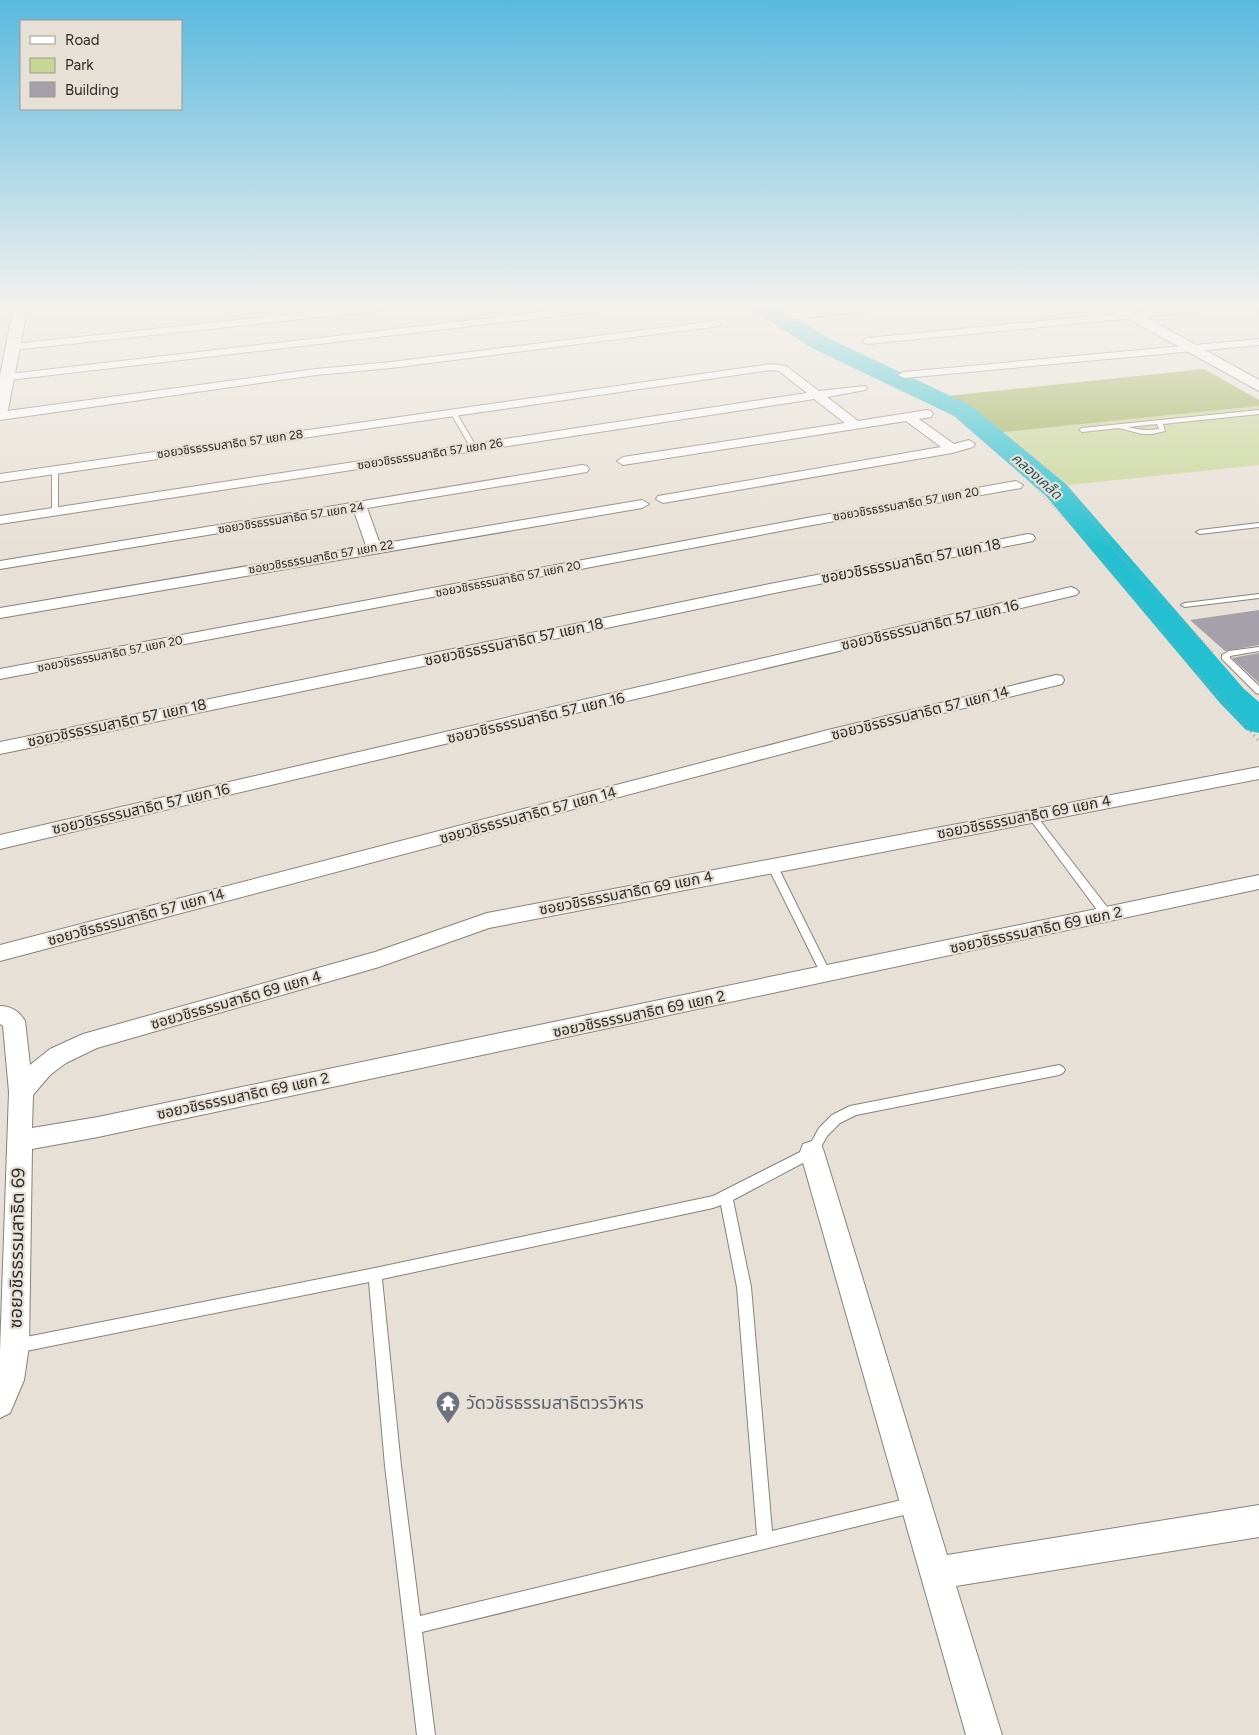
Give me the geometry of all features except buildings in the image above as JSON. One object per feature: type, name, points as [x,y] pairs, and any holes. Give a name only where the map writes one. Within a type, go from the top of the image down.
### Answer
[{"type":"street","points":[[0,410],[7,385]]},
{"type":"street","points":[[0,416],[223,385]]},
{"type":"street","name":"ซอยวชิรธรรมสาธิต 57 แยก 28","points":[[0,478],[642,385]]},
{"type":"street","name":"ซอยวชิรธรรมสาธิต 57 แยก 28","points":[[803,385],[857,426]]},
{"type":"street","name":"ซอยวชิรธรรมสาธิต 57 แยก 26","points":[[0,520],[861,388]]},
{"type":"street","points":[[623,461],[927,414]]},
{"type":"street","points":[[910,418],[952,449]]},
{"type":"street","points":[[663,499],[952,449],[969,444]]},
{"type":"street","name":"ซอยวชิรธรรมสาธิต 57 แยก 24","points":[[0,565],[360,507],[582,468]]},
{"type":"street","name":"ซอยวชิรธรรมสาธิต 57 แยก 20","points":[[0,674],[807,522],[1016,485]]},
{"type":"street","name":"ซอยวชิรธรรมสาธิต 57 แยก 22","points":[[0,613],[642,504]]},
{"type":"street","points":[[360,507],[374,548]]},
{"type":"street","name":"ซอยวชิรธรรมสาธิต 57 แยก 18","points":[[0,748],[730,597],[1028,538]]},
{"type":"street","name":"ซอยวชิรธรรมสาธิต 57 แยก 16","points":[[0,842],[1072,592]]},
{"type":"street","name":"ซอยวชิรธรรมสาธิต 57 แยก 14","points":[[0,953],[834,734],[1056,680]]},
{"type":"street","name":"ซอยวชิรธรรมสาธิต 69 แยก 4","points":[[21,1092],[42,1068],[58,1056],[91,1041],[379,959],[487,921],[1259,773]]},
{"type":"street","name":"ซอยวชิรธรรมสาธิต 69 แยก 2","points":[[19,1141],[98,1127],[1259,882]]},
{"type":"street","name":"ซอยวชิรธรรมสาธิต 69","points":[[0,1015],[4,1015],[14,1022],[21,1092],[15,1346],[3,1389]]},
{"type":"street","points":[[812,1152],[984,1735]]},
{"type":"street","points":[[937,1573],[1259,1520]]},
{"type":"lane","points":[[453,412],[474,448]]},
{"type":"lane","points":[[1082,430],[1259,412]]},
{"type":"lane","points":[[1118,426],[1142,433],[1156,433],[1163,430],[1158,422]]},
{"type":"lane","points":[[55,470],[56,512]]},
{"type":"lane","points":[[1200,532],[1259,525]]},
{"type":"lane","points":[[1185,605],[1259,596]]},
{"type":"lane","points":[[1259,648],[1229,652],[1226,658],[1259,691]]},
{"type":"lane","points":[[1032,816],[1107,915]]},
{"type":"lane","points":[[772,865],[826,974]]},
{"type":"lane","points":[[15,1346],[375,1274],[713,1202],[726,1198],[812,1152],[823,1132],[836,1119],[854,1110],[1059,1070]]},
{"type":"lane","points":[[726,1198],[744,1287],[765,1542]]},
{"type":"lane","points":[[375,1274],[393,1466],[426,1735]]},
{"type":"lane","points":[[414,1626],[917,1504]]},
{"type":"green space","points":[[1052,385],[1232,385],[1259,400],[1259,406],[1004,432],[986,427],[966,410],[938,397]]},
{"type":"green space","points":[[1259,406],[1259,465],[1068,485],[1004,432]]},
{"type":"waterway","name":"คลองเคล็ด","points":[[908,385],[963,411],[1056,490],[1232,696],[1259,722]]},
{"type":"place","name":"วัดวชิรธรรมสาธิตวรวิหาร","points":[[448,1424]]}]
